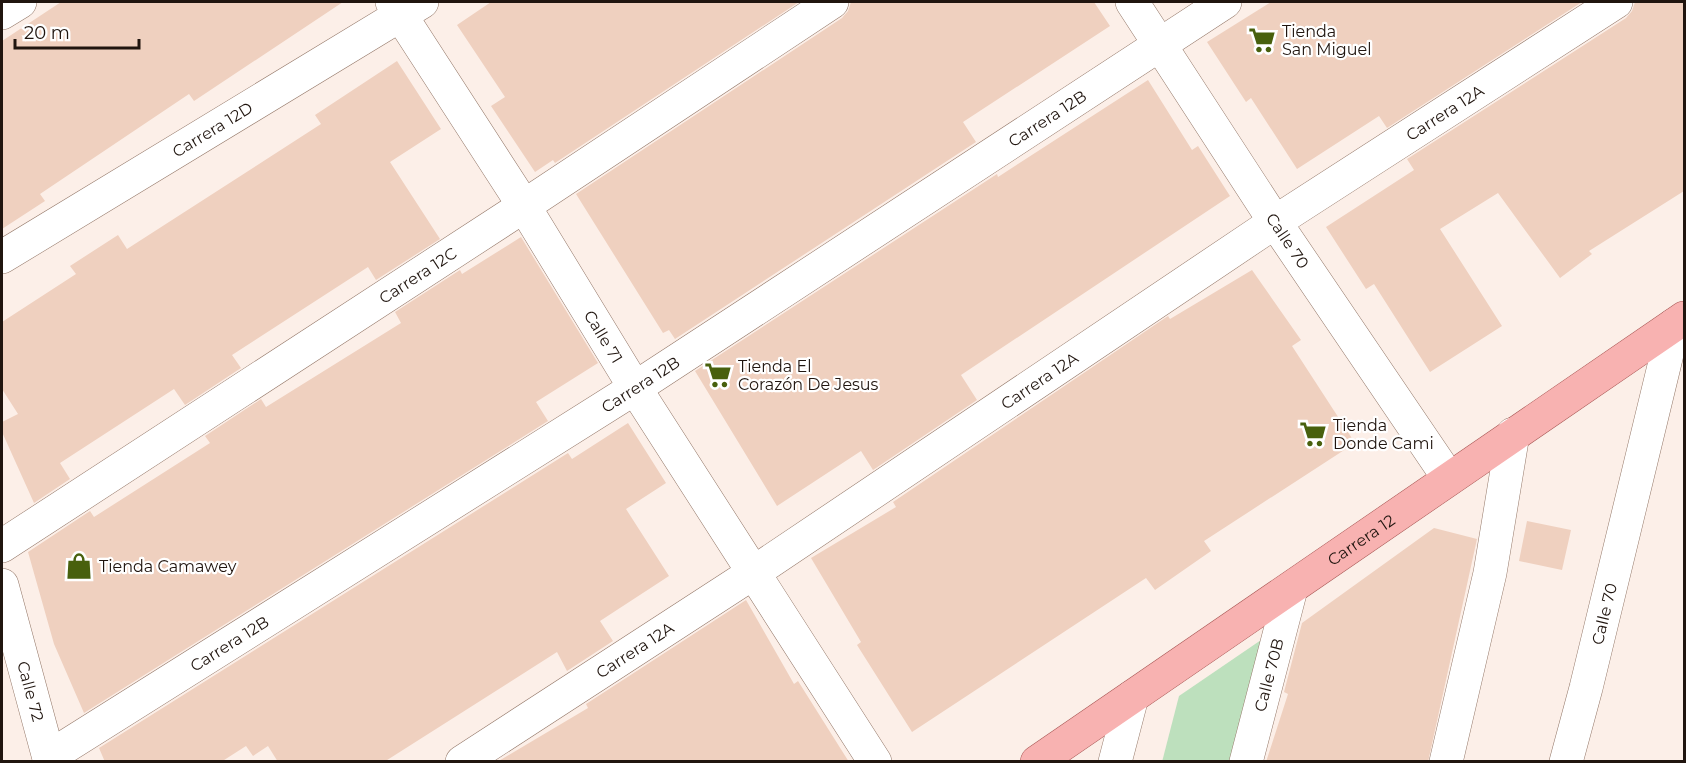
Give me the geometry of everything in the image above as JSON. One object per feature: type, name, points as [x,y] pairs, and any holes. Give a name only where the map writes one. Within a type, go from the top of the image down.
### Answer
[{"type":"main road","name":"Carrera 12","points":[[1037,762],[1679,321]]},
{"type":"street","points":[[2,14],[20,2]]},
{"type":"street","name":"Carrera 12C","points":[[2,546],[832,2]]},
{"type":"street","name":"Calle 70","points":[[1132,2],[1275,222],[1449,477]]},
{"type":"street","name":"Carrera 12B","points":[[49,759],[635,388],[1225,2]]},
{"type":"street","name":"Carrera 12A","points":[[462,762],[753,573],[1275,222],[1616,2]]},
{"type":"street","name":"Calle 71","points":[[405,6],[635,388],[875,762]]},
{"type":"street","name":"Carrera 12D","points":[[2,257],[405,6]]},
{"type":"street","name":"Calle 70","points":[[1566,762],[1679,321]]},
{"type":"street","points":[[1446,762],[1490,573],[1513,434]]},
{"type":"street","name":"Calle 72","points":[[2,585],[49,759]]},
{"type":"street","name":"Calle 70B","points":[[1246,762],[1291,589]]},
{"type":"street","points":[[1115,762],[1132,696]]},
{"type":"green space","points":[[1264,638],[1233,761],[1162,762],[1179,696]]},
{"type":"building","points":[[61,2],[343,2],[194,101],[189,94],[40,194],[45,201],[2,229],[2,41]]},
{"type":"building","points":[[491,2],[799,2],[555,163],[553,160],[535,172],[491,106],[505,97],[457,25]]},
{"type":"building","points":[[851,2],[1094,2],[1110,26],[963,122],[976,142],[675,339],[669,330],[663,333],[576,194],[842,18]]},
{"type":"building","points":[[1271,2],[1582,2],[1387,128],[1379,116],[1297,169],[1251,98],[1246,102],[1207,42]]},
{"type":"building","points":[[1635,2],[1684,2],[1684,191],[1589,251],[1592,254],[1560,278],[1498,193],[1440,229],[1502,326],[1430,372],[1374,284],[1366,289],[1326,227],[1414,170],[1407,159],[1626,18]]},
{"type":"building","points":[[397,61],[441,129],[390,162],[440,239],[376,280],[368,267],[232,355],[241,368],[185,405],[174,389],[60,463],[70,479],[34,503],[2,432],[2,422],[18,414],[2,389],[2,322],[76,274],[70,266],[118,235],[127,249],[321,124],[315,115]]},
{"type":"building","points":[[1148,80],[1192,150],[1198,146],[1230,196],[961,375],[977,400],[873,470],[861,451],[777,506],[695,371],[997,174],[998,177]]},
{"type":"building","points":[[521,237],[598,363],[536,402],[548,421],[84,713],[54,644],[28,552],[90,511],[94,517],[210,443],[205,436],[261,399],[266,407],[401,323],[395,312],[460,270],[462,274]]},
{"type":"building","points":[[1252,270],[1301,340],[1292,346],[1355,443],[1204,541],[1211,551],[1155,590],[1146,578],[912,732],[857,645],[861,642],[811,558],[896,507],[893,502],[1168,316],[1170,319]]},
{"type":"building","points":[[628,423],[666,483],[626,509],[669,576],[600,621],[613,641],[567,671],[557,652],[384,762],[278,762],[268,746],[253,756],[246,746],[221,762],[105,762],[99,748],[568,453],[572,459]]},
{"type":"building","points":[[1527,521],[1571,530],[1562,570],[1519,561]]},
{"type":"building","points":[[1434,528],[1477,539],[1428,762],[1266,762],[1288,694],[1284,692],[1302,623]]},
{"type":"building","points":[[746,600],[794,684],[798,681],[849,762],[497,762],[588,708],[586,704]]},
{"type":"place","name":"Tienda San Miguel","points":[[1262,40]]},
{"type":"place","name":"Tienda El Corazón De Jesus","points":[[718,375]]},
{"type":"place","name":"Tienda Donde Cami","points":[[1313,434]]},
{"type":"place","name":"Tienda Camawey","points":[[79,566]]}]
